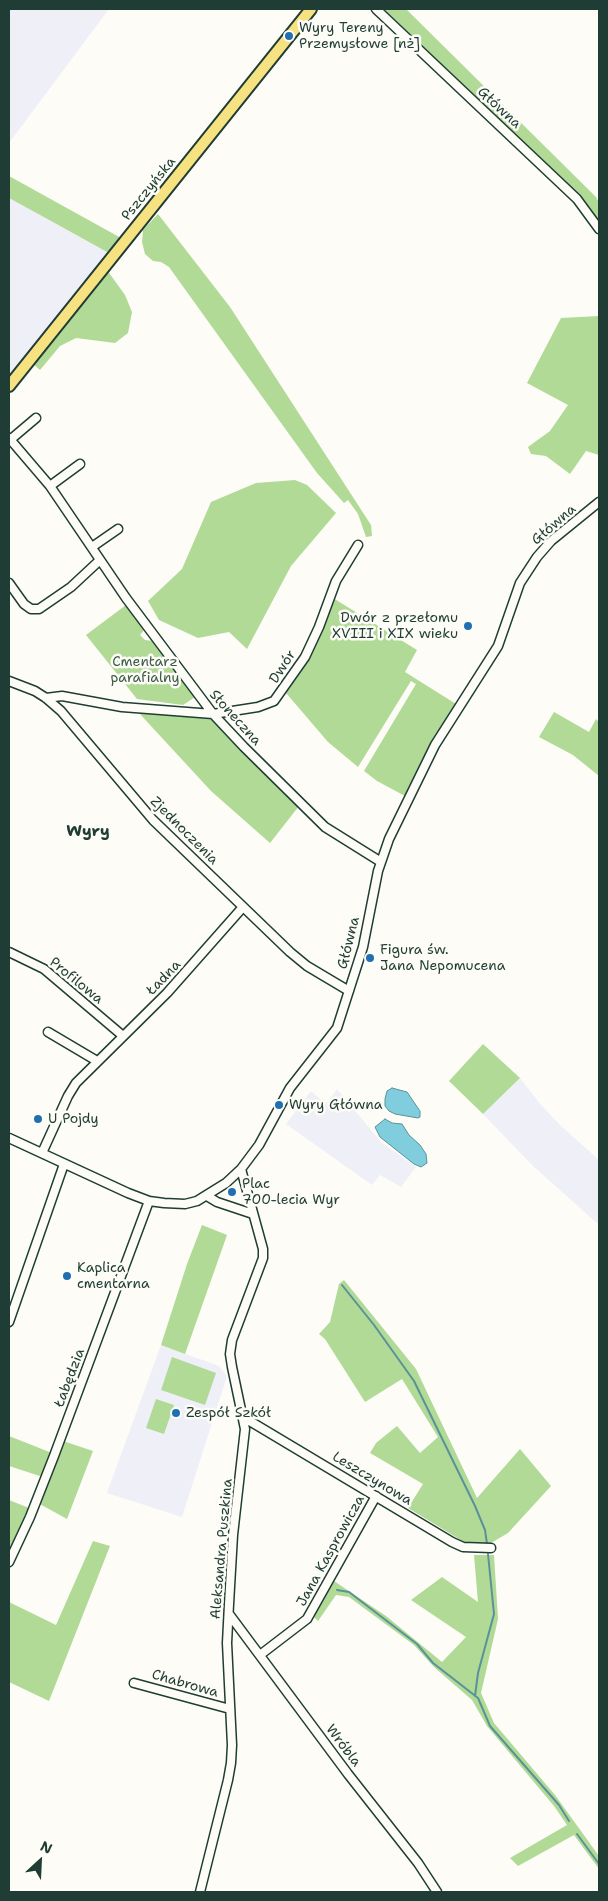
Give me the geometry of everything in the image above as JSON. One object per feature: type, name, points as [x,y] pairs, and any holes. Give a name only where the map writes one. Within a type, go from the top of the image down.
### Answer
[{"type":"main road","name":"Pszczyńska","points":[[9,386],[311,9]]},
{"type":"street","name":"Główna","points":[[376,9],[577,199],[599,229]]},
{"type":"street","name":"Słoneczna","points":[[36,418],[10,439],[50,486],[126,598],[212,714],[325,827],[381,862]]},
{"type":"street","points":[[50,486],[80,464]]},
{"type":"street","name":"Główna","points":[[9,1138],[149,1201],[185,1204],[207,1196],[226,1183],[241,1169],[259,1145],[290,1088],[337,1028],[363,947],[381,862],[400,816],[435,745],[498,646],[520,582],[537,557],[551,541],[599,502]]},
{"type":"street","points":[[92,547],[118,529]]},
{"type":"street","name":"Dwór","points":[[46,698],[62,696],[122,708],[212,714],[258,707],[274,701],[305,657],[319,627],[336,581],[358,545]]},
{"type":"street","points":[[9,583],[24,604],[31,609],[39,609],[71,587],[100,560]]},
{"type":"street","name":"Zjednoczenia","points":[[9,682],[21,685],[46,698],[61,711],[153,820],[290,952],[307,966],[349,991]]},
{"type":"street","name":"Ładna","points":[[42,1154],[68,1096],[76,1083],[167,993],[244,908]]},
{"type":"street","name":"Profilowa","points":[[9,952],[44,969],[123,1036]]},
{"type":"street","points":[[48,1032],[97,1061]]},
{"type":"street","points":[[9,1322],[12,1302],[64,1164]]},
{"type":"street","name":"Aleksandra Puszkina","points":[[200,1892],[228,1780],[232,1745],[227,1643],[234,1535],[246,1429],[230,1354],[232,1340],[263,1258],[262,1239],[241,1169]]},
{"type":"street","points":[[207,1196],[217,1202],[253,1214]]},
{"type":"street","name":"Łabędzia","points":[[9,1562],[30,1517],[54,1456],[149,1201]]},
{"type":"street","name":"Leszczynowa","points":[[244,1417],[452,1542],[463,1547],[491,1548]]},
{"type":"street","name":"Jana Kasprowicza","points":[[260,1655],[307,1618],[376,1496]]},
{"type":"street","name":"Wróbla","points":[[229,1614],[348,1774],[418,1863],[437,1892]]},
{"type":"street","name":"Chabrowa","points":[[134,1683],[230,1709]]},
{"type":"shaded area","points":[[9,9],[109,9],[9,143]]},
{"type":"shaded area","points":[[9,198],[107,252],[80,292],[9,376]]},
{"type":"shaded area","points":[[520,1078],[541,1105],[560,1125],[599,1160],[599,1225],[532,1165],[483,1114]]},
{"type":"shaded area","points":[[337,1089],[381,1142],[416,1167],[401,1187],[380,1175],[372,1185],[286,1124],[311,1091],[326,1104]]},
{"type":"shaded area","name":"Zespół Szkół","points":[[161,1345],[219,1366],[227,1376],[182,1517],[107,1493]]},
{"type":"green space","points":[[384,9],[406,9],[596,197],[599,203],[599,222],[583,199]]},
{"type":"green space","points":[[9,176],[121,238],[107,252],[9,198]]},
{"type":"green space","points":[[158,214],[230,307],[371,525],[372,536],[366,537],[358,514],[348,500],[344,503],[317,473],[169,267],[161,262],[153,261],[145,254],[142,242],[143,230]]},
{"type":"green space","points":[[107,270],[125,295],[132,312],[128,333],[115,343],[76,338],[60,346],[40,370],[32,363]]},
{"type":"green space","points":[[599,316],[599,455],[586,451],[570,474],[546,456],[531,454],[528,447],[550,431],[568,405],[527,383],[561,318]]},
{"type":"green space","points":[[295,480],[307,485],[336,513],[291,566],[247,649],[229,632],[198,638],[159,620],[148,601],[182,569],[211,502],[256,483]]},
{"type":"green space","points":[[333,598],[417,650],[405,672],[456,704],[405,796],[377,781],[364,771],[416,684],[411,681],[358,767],[328,742],[286,693],[312,652]]},
{"type":"green space","name":"Cmentarz parafialny","points":[[126,605],[144,630],[140,635],[145,640],[153,641],[195,697],[183,705],[137,699],[86,635]]},
{"type":"green space","points":[[554,712],[589,732],[596,719],[599,722],[599,776],[573,755],[539,737]]},
{"type":"green space","points":[[139,713],[212,716],[299,806],[270,843],[211,791]]},
{"type":"green space","points":[[483,1044],[520,1078],[483,1114],[449,1081]]},
{"type":"green space","points":[[202,1225],[227,1235],[185,1354],[161,1345],[187,1264]]},
{"type":"green space","points":[[344,1280],[416,1369],[477,1498],[520,1449],[551,1486],[508,1533],[491,1543],[482,1545],[464,1542],[408,1508],[423,1484],[370,1453],[376,1443],[397,1426],[420,1453],[438,1437],[402,1379],[365,1402],[325,1339],[319,1334],[330,1322],[339,1284]]},
{"type":"green space","points":[[172,1357],[216,1373],[205,1405],[161,1390]]},
{"type":"green space","points":[[156,1399],[174,1405],[164,1434],[146,1428]]},
{"type":"green space","points":[[9,1436],[52,1453],[63,1441],[93,1451],[67,1519],[38,1503],[49,1479],[9,1466]]},
{"type":"green space","points":[[9,1500],[29,1508],[9,1555]]},
{"type":"green space","points":[[93,1541],[110,1546],[49,1701],[9,1682],[9,1602],[56,1625]]},
{"type":"green space","points":[[474,1555],[494,1555],[498,1619],[481,1693],[494,1723],[555,1795],[599,1856],[599,1869],[574,1835],[518,1866],[510,1858],[567,1825],[554,1806],[487,1726],[472,1700],[434,1667],[414,1645],[349,1597],[336,1595],[318,1621],[314,1617],[334,1581],[386,1616],[442,1662],[466,1637],[411,1600],[442,1577],[478,1602]]},
{"type":"water","points":[[392,1088],[407,1092],[420,1111],[420,1117],[395,1114],[389,1111],[385,1106],[385,1099],[387,1091]]},
{"type":"water","points":[[385,1119],[392,1123],[402,1124],[426,1154],[427,1163],[421,1167],[414,1164],[380,1137],[375,1127]]},
{"type":"waterway","points":[[342,1285],[374,1325],[414,1381],[475,1506],[485,1530],[487,1544]]},
{"type":"waterway","points":[[475,1696],[478,1673],[494,1614],[488,1554]]},
{"type":"waterway","points":[[337,1590],[349,1592],[417,1644],[433,1663],[478,1698],[490,1726],[559,1805],[569,1821]]},
{"type":"waterway","points":[[577,1834],[599,1864]]},
{"type":"place","name":"Wyry Tereny Przemysłowe [nż]","points":[[289,36]]},
{"type":"place","name":"Dwór z przełomu XVIII i XIX wieku","points":[[468,626]]},
{"type":"place","name":"Figura św. Jana Nepomucena","points":[[370,958]]},
{"type":"place","name":"Wyry Główna","points":[[279,1105]]},
{"type":"place","name":"U Pojdy","points":[[38,1119]]},
{"type":"place","name":"Plac 700-lecia Wyr","points":[[232,1192]]},
{"type":"place","name":"Kaplica cmentarna","points":[[67,1276]]},
{"type":"place","name":"Zespół Szkół","points":[[176,1413]]},
{"type":"district","name":"Wyry","points":[[88,832]]}]
